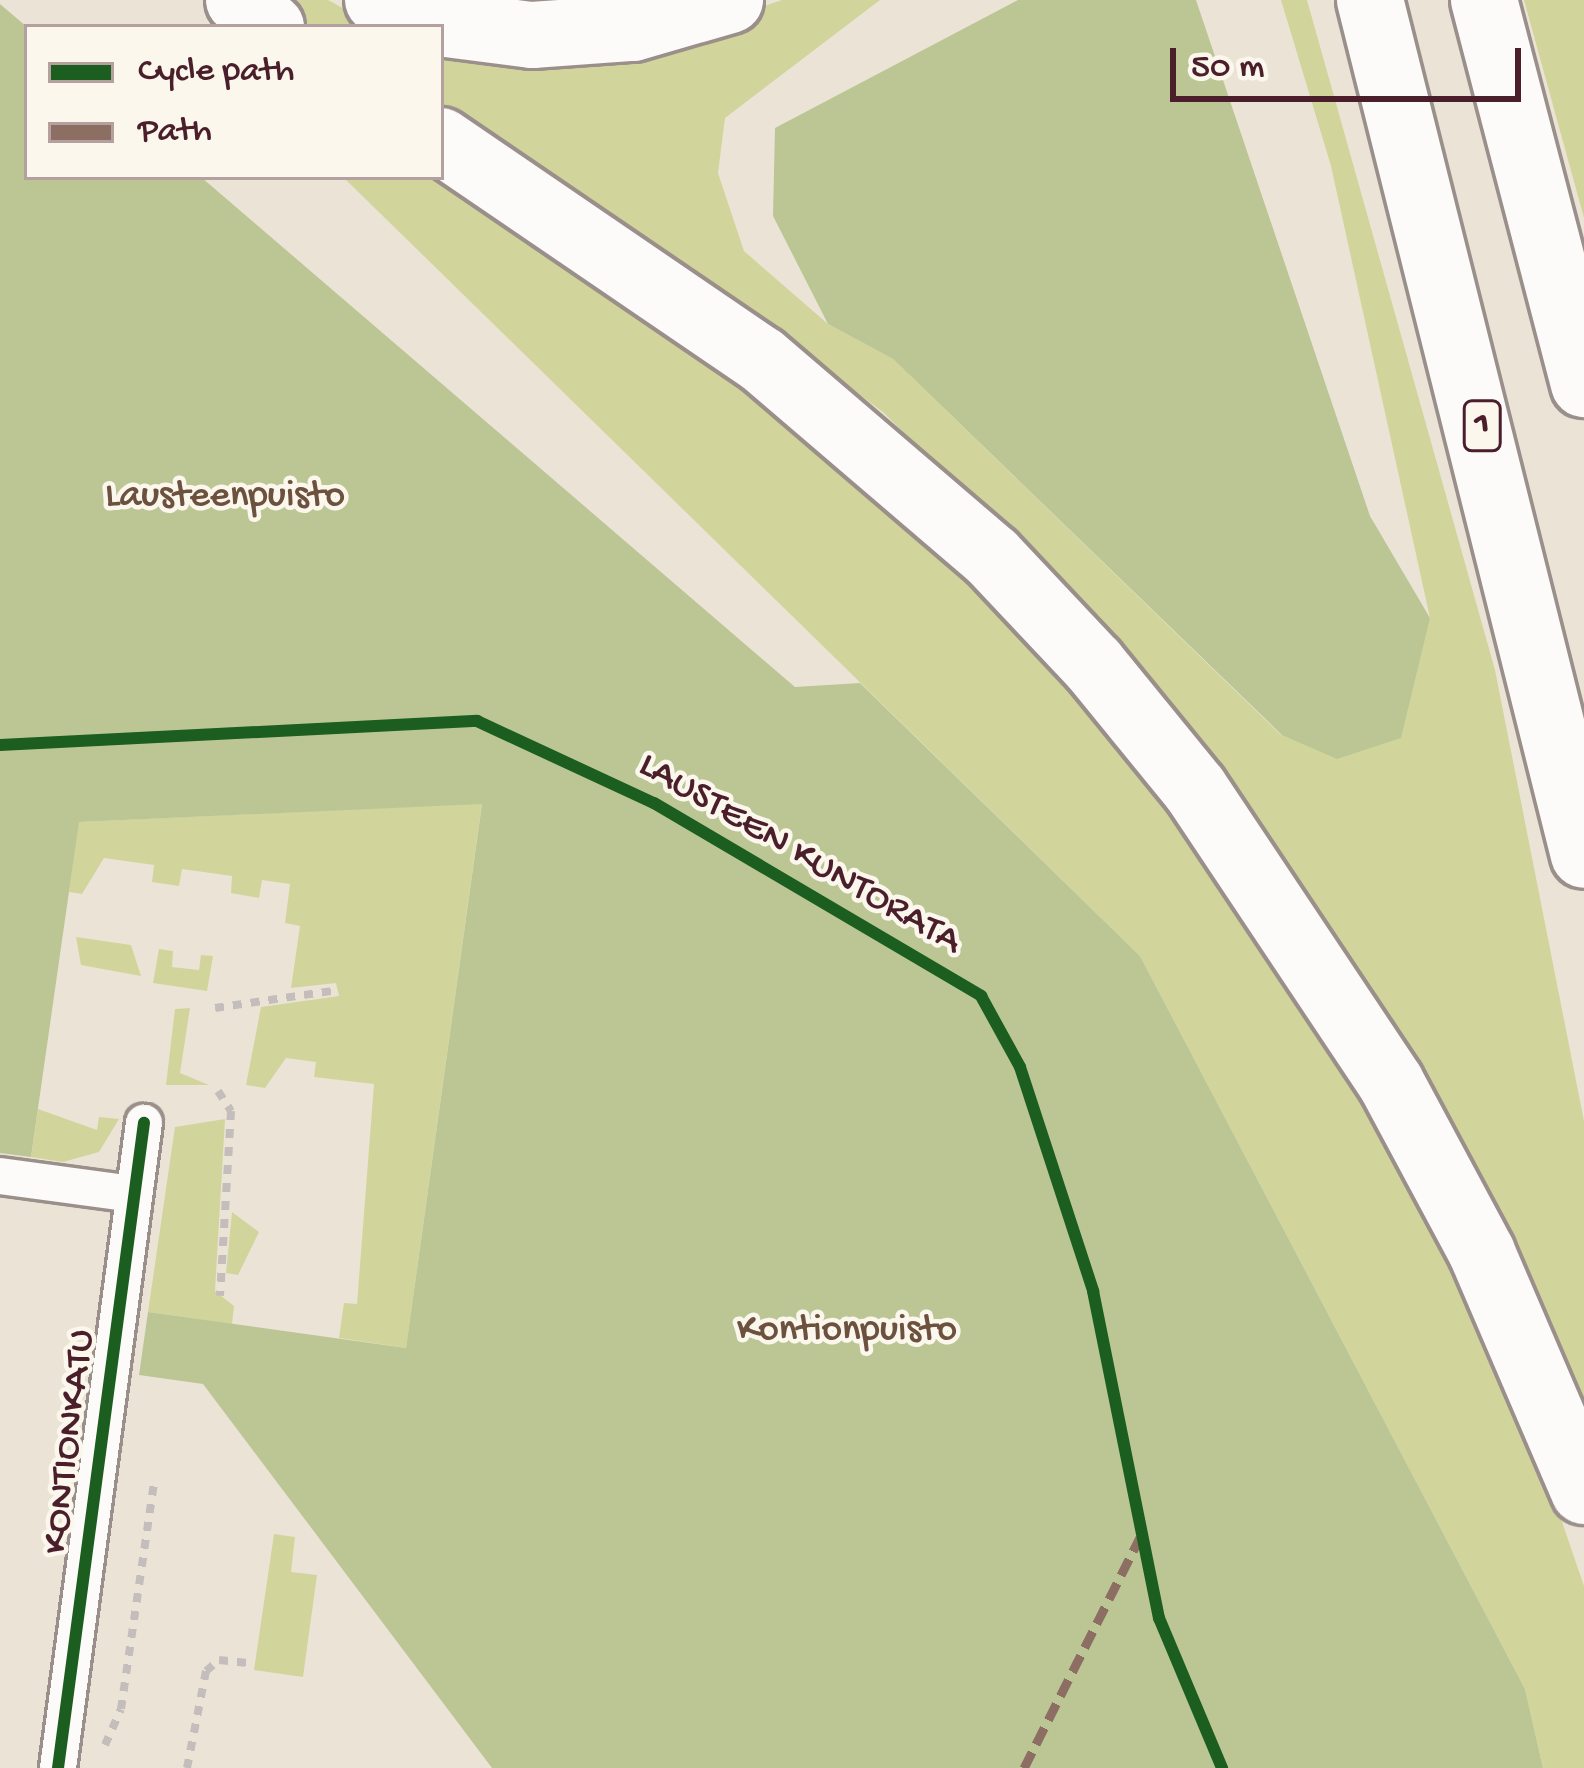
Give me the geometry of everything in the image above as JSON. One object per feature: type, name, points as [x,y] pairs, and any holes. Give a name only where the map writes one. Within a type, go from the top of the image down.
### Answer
[{"type":"highway","points":[[239,0],[267,24]]},
{"type":"highway","points":[[378,0],[439,23],[532,35],[633,28],[730,0]]},
{"type":"highway","name":"1","points":[[1370,0],[1584,855]]},
{"type":"highway","points":[[1484,0],[1584,384]]},
{"type":"highway","points":[[444,143],[761,359],[977,543],[1093,664],[1195,789],[1391,1083],[1482,1253],[1584,1491]]},
{"type":"street","name":"KONTIONKATU","points":[[58,1768],[144,1123]]},
{"type":"street","points":[[0,1176],[134,1194]]},
{"type":"path","points":[[215,1008],[338,990]]},
{"type":"path","points":[[218,1091],[231,1111],[220,1296]]},
{"type":"path","points":[[98,1768],[121,1709],[154,1483]]},
{"type":"path","points":[[187,1768],[188,1718],[206,1671],[219,1660],[255,1664]]},
{"type":"green space","points":[[269,0],[328,0],[372,24],[301,24]]},
{"type":"green space","points":[[782,0],[880,0],[725,118],[718,173],[744,251],[828,324],[893,359],[1281,735],[1430,618],[1331,166],[1281,0],[1307,0],[1495,670],[1584,1121],[1584,1437],[1080,610],[884,413],[678,258],[444,119],[444,51],[518,69],[595,63]]},
{"type":"green space","points":[[1018,0],[1196,0],[1370,516],[1430,618],[1401,738],[1337,759],[1282,735],[893,359],[828,324],[773,216],[775,128]]},
{"type":"green space","points":[[1524,0],[1584,0],[1584,218]]},
{"type":"green space","name":"Kontionpuisto","points":[[0,4],[24,24],[24,180],[204,180],[795,687],[860,683],[1140,956],[1525,1689],[1543,1768],[492,1768],[203,1384],[139,1375],[148,1312],[406,1348],[482,804],[79,822],[31,1157],[0,1153]]},
{"type":"green space","points":[[444,179],[754,387],[971,580],[1174,809],[1377,1112],[1548,1481],[1584,1586],[1584,1768],[1543,1768],[1525,1689],[1140,956],[346,180]]},
{"type":"green space","points":[[482,803],[406,1348],[339,1338],[344,1303],[357,1304],[374,1084],[314,1077],[316,1062],[286,1058],[265,1088],[246,1085],[261,1007],[339,996],[336,983],[291,988],[300,926],[285,923],[290,884],[262,880],[259,898],[231,893],[232,876],[182,869],[179,886],[152,882],[154,865],[104,858],[82,894],[69,892],[78,822]]},
{"type":"green space","points":[[76,937],[131,945],[141,976],[81,965]]},
{"type":"green space","points":[[159,949],[173,951],[172,967],[199,970],[201,955],[213,956],[207,991],[153,983]]},
{"type":"green space","points":[[190,1008],[180,1073],[209,1085],[166,1085],[175,1009]]},
{"type":"green space","points":[[38,1109],[97,1130],[99,1117],[119,1119],[99,1152],[63,1162],[31,1157]]},
{"type":"green space","points":[[225,1119],[215,1291],[234,1306],[232,1324],[148,1312],[175,1127]]},
{"type":"green space","points":[[232,1212],[259,1232],[238,1275],[226,1273]]},
{"type":"green space","points":[[274,1534],[295,1537],[291,1572],[317,1575],[303,1677],[254,1670]]},
{"type":"marked path","points":[[1024,1768],[1140,1537]]},
{"type":"cycle path","name":"LAUSTEEN KUNTORATA","points":[[0,745],[477,721],[654,803],[981,996],[1020,1067],[1093,1291],[1159,1618],[1222,1768]]},
{"type":"cycle path","points":[[58,1768],[144,1123]]},
{"type":"park label","name":"Lausteenpuisto","points":[[225,497]]}]
